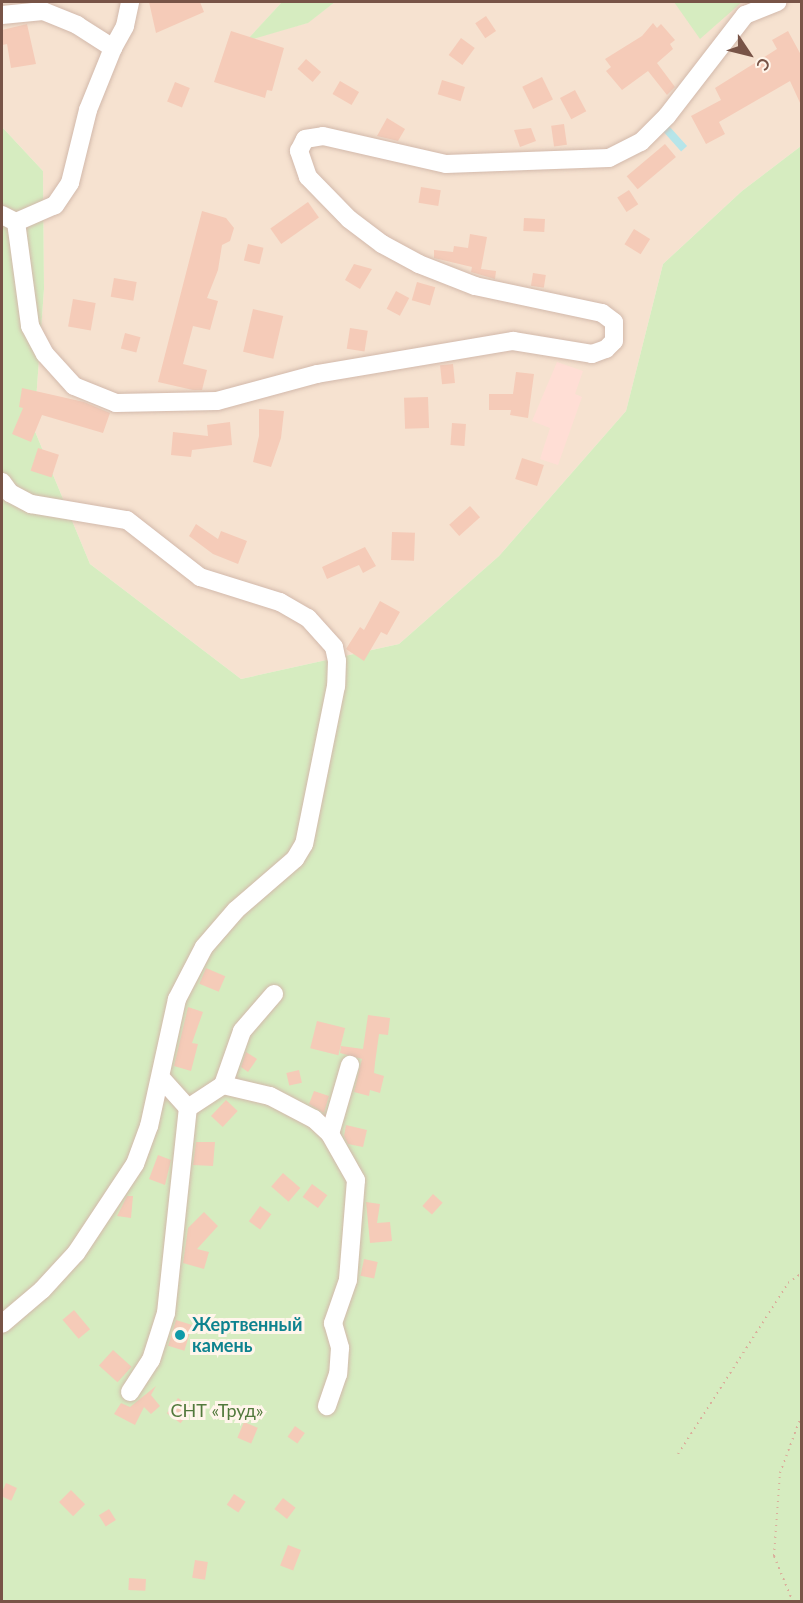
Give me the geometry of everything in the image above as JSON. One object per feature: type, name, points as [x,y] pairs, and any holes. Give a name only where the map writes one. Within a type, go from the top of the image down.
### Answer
[{"type":"street","points":[[130,2],[125,26],[113,48],[88,110],[70,183],[56,205],[9,219],[30,326],[45,354],[74,386],[116,403],[217,400],[317,374],[513,341],[592,354],[606,350],[617,332],[614,322],[602,313],[475,286],[420,264],[382,244],[349,219],[308,177],[299,151],[305,139],[323,136],[446,164],[609,158],[641,142],[667,116],[745,15],[777,2]]},
{"type":"street","points":[[2,15],[43,11],[77,25],[113,48]]},
{"type":"street","points":[[2,482],[10,493],[31,504],[128,520],[200,577],[279,602],[308,618],[334,647],[336,686],[303,844],[295,860],[236,910],[204,947],[177,999],[161,1078],[135,1164],[76,1253],[42,1290],[2,1324]]},
{"type":"street","points":[[188,1108],[223,1085],[242,1030],[274,993]]},
{"type":"street","points":[[330,1134],[350,1065]]},
{"type":"street","points":[[130,1392],[151,1360],[166,1313],[188,1108],[161,1078]]},
{"type":"street","points":[[223,1085],[270,1096],[315,1119],[330,1134],[349,1162],[357,1197],[348,1280],[333,1323],[340,1348],[338,1374],[327,1406]]},
{"type":"path","points":[[678,1454],[788,1283],[801,1273]]},
{"type":"path","points":[[793,1602],[774,1556],[780,1473],[801,1414]]},
{"type":"shaded area","points":[[2,2],[282,2],[247,40],[307,23],[335,2],[801,2],[801,146],[742,191],[663,264],[626,411],[499,556],[399,644],[241,679],[90,564],[34,429],[44,289],[43,171],[2,127]]},
{"type":"shaded area","points":[[557,362],[583,371],[575,394],[582,397],[558,465],[540,459],[550,428],[532,421]]},
{"type":"green space","points":[[282,2],[335,2],[308,23],[246,41]]},
{"type":"green space","points":[[674,2],[742,2],[700,39]]},
{"type":"green space","name":"СНТ «Труд»","points":[[2,127],[43,171],[44,289],[34,429],[90,564],[241,679],[399,644],[499,556],[626,411],[663,264],[742,191],[801,146],[801,1601],[2,1601]]},
{"type":"water","points":[[669,126],[687,146],[681,151],[663,131]]},
{"type":"building","points":[[149,2],[200,2],[204,12],[156,33]]},
{"type":"building","points":[[486,16],[496,31],[485,38],[475,23]]},
{"type":"building","points":[[653,23],[657,28],[661,24],[675,40],[670,44],[673,49],[657,63],[675,87],[667,95],[648,71],[622,90],[606,71],[611,67],[605,59],[642,36]]},
{"type":"building","points":[[27,24],[36,64],[11,68],[7,44],[2,45],[2,30]]},
{"type":"building","points":[[231,31],[284,48],[272,91],[267,90],[265,98],[214,82]]},
{"type":"building","points":[[788,31],[801,55],[801,105],[790,81],[719,122],[725,134],[706,144],[691,116],[721,100],[715,88],[777,49],[772,40]]},
{"type":"building","points":[[461,38],[475,48],[462,65],[449,55]]},
{"type":"building","points":[[306,59],[321,72],[313,82],[297,69]]},
{"type":"building","points":[[542,77],[553,99],[533,109],[522,87]]},
{"type":"building","points":[[442,80],[465,87],[461,101],[438,94]]},
{"type":"building","points":[[340,81],[359,92],[352,105],[332,94]]},
{"type":"building","points":[[175,82],[190,88],[182,107],[167,101]]},
{"type":"building","points":[[575,90],[586,111],[571,119],[560,98]]},
{"type":"building","points":[[387,118],[405,129],[398,141],[377,136]]},
{"type":"building","points":[[564,124],[567,145],[554,147],[551,126]]},
{"type":"building","points":[[531,128],[536,141],[520,147],[514,130]]},
{"type":"building","points":[[665,144],[676,157],[638,189],[627,176]]},
{"type":"building","points":[[421,187],[441,190],[438,206],[418,203]]},
{"type":"building","points":[[629,190],[638,204],[627,212],[617,198]]},
{"type":"building","points":[[308,202],[319,218],[281,244],[270,228]]},
{"type":"building","points":[[202,211],[226,218],[234,228],[230,241],[222,245],[218,270],[207,298],[218,301],[210,330],[193,326],[183,364],[207,370],[202,390],[193,390],[158,382]]},
{"type":"building","points":[[524,218],[545,219],[544,232],[523,231]]},
{"type":"building","points":[[634,229],[650,239],[641,254],[624,244]]},
{"type":"building","points":[[470,234],[487,237],[481,269],[496,271],[495,279],[471,272],[472,267],[434,258],[434,250],[453,252],[454,246],[468,248]]},
{"type":"building","points":[[248,244],[264,248],[259,264],[244,260]]},
{"type":"building","points":[[354,264],[372,269],[360,289],[345,280]]},
{"type":"building","points":[[533,273],[546,275],[544,288],[531,286]]},
{"type":"building","points":[[114,278],[137,282],[133,301],[111,297]]},
{"type":"building","points":[[417,282],[435,287],[430,306],[412,300]]},
{"type":"building","points":[[396,291],[409,298],[400,316],[387,309]]},
{"type":"building","points":[[73,299],[96,303],[91,331],[68,327]]},
{"type":"building","points":[[253,309],[283,316],[273,359],[243,352]]},
{"type":"building","points":[[350,328],[368,331],[364,352],[347,349]]},
{"type":"building","points":[[125,333],[140,337],[136,353],[121,348]]},
{"type":"building","points":[[453,364],[455,383],[442,384],[440,365]]},
{"type":"building","points":[[516,372],[534,374],[528,418],[510,415],[511,410],[489,410],[489,394],[513,394]]},
{"type":"building","points":[[22,388],[84,402],[110,413],[103,433],[42,415],[31,442],[12,434],[23,408],[19,407]]},
{"type":"building","points":[[428,397],[429,428],[405,429],[404,398]]},
{"type":"building","points":[[259,409],[284,411],[281,438],[271,467],[253,462],[259,436]]},
{"type":"building","points":[[230,422],[232,445],[192,450],[191,457],[171,455],[173,432],[208,436],[207,425]]},
{"type":"building","points":[[452,423],[466,424],[464,446],[450,445]]},
{"type":"building","points":[[38,448],[59,455],[52,478],[31,471]]},
{"type":"building","points":[[522,458],[544,465],[537,486],[515,479]]},
{"type":"building","points":[[470,506],[480,517],[459,536],[449,525]]},
{"type":"building","points":[[196,524],[218,539],[221,531],[247,541],[238,564],[213,554],[189,536]]},
{"type":"building","points":[[392,532],[415,533],[414,561],[391,560]]},
{"type":"building","points":[[365,547],[376,566],[363,573],[359,565],[327,579],[322,567]]},
{"type":"building","points":[[380,601],[400,612],[387,635],[381,632],[364,661],[346,649],[360,627],[364,630]]},
{"type":"building","points":[[206,968],[225,976],[219,992],[199,984]]},
{"type":"building","points":[[188,1007],[203,1012],[192,1043],[198,1044],[191,1071],[174,1066]]},
{"type":"building","points":[[368,1015],[390,1018],[388,1035],[379,1034],[375,1063],[374,1073],[384,1076],[380,1093],[370,1090],[369,1096],[354,1092],[362,1059],[340,1053],[341,1046],[363,1049]]},
{"type":"building","points":[[317,1021],[345,1028],[338,1055],[310,1048]]},
{"type":"building","points":[[246,1052],[257,1059],[248,1072],[241,1067]]},
{"type":"building","points":[[299,1070],[302,1083],[289,1086],[286,1073]]},
{"type":"building","points":[[314,1091],[329,1096],[324,1113],[309,1104]]},
{"type":"building","points":[[226,1100],[238,1111],[223,1127],[211,1116]]},
{"type":"building","points":[[346,1125],[367,1130],[363,1147],[348,1144],[344,1136]]},
{"type":"building","points":[[196,1142],[215,1142],[213,1166],[193,1165]]},
{"type":"building","points":[[158,1155],[171,1160],[165,1185],[149,1179]]},
{"type":"building","points":[[283,1173],[300,1188],[289,1202],[271,1187]]},
{"type":"building","points":[[312,1184],[327,1195],[318,1208],[303,1197]]},
{"type":"building","points":[[433,1194],[443,1203],[432,1215],[422,1206]]},
{"type":"building","points":[[127,1196],[133,1196],[131,1218],[117,1216]]},
{"type":"building","points":[[366,1202],[380,1204],[377,1223],[390,1222],[392,1241],[370,1243]]},
{"type":"building","points":[[260,1206],[271,1214],[260,1230],[249,1221]]},
{"type":"building","points":[[204,1212],[218,1226],[197,1249],[209,1252],[204,1269],[183,1263],[188,1228]]},
{"type":"building","points":[[364,1259],[378,1262],[374,1279],[360,1276]]},
{"type":"building","points":[[74,1310],[90,1329],[79,1339],[63,1320]]},
{"type":"building","name":"Жертвенный камень","points":[[176,1320],[192,1325],[184,1351],[168,1346]]},
{"type":"building","points":[[113,1350],[132,1367],[118,1382],[99,1366]]},
{"type":"building","points":[[156,1386],[151,1395],[160,1406],[151,1414],[144,1407],[135,1425],[114,1414],[121,1403],[130,1407]]},
{"type":"building","points":[[178,1398],[192,1408],[181,1423],[167,1413]]},
{"type":"building","points":[[244,1422],[258,1428],[251,1444],[237,1438]]},
{"type":"building","points":[[295,1426],[305,1433],[297,1444],[288,1437]]},
{"type":"building","points":[[6,1483],[17,1488],[11,1501],[2,1497]]},
{"type":"building","points":[[71,1490],[85,1504],[73,1516],[59,1502]]},
{"type":"building","points":[[234,1494],[246,1502],[238,1513],[227,1505]]},
{"type":"building","points":[[283,1498],[296,1508],[287,1519],[274,1509]]},
{"type":"building","points":[[109,1509],[116,1520],[106,1526],[99,1515]]},
{"type":"building","points":[[288,1545],[301,1550],[293,1571],[280,1566]]},
{"type":"building","points":[[195,1560],[208,1562],[205,1580],[192,1578]]},
{"type":"building","points":[[129,1578],[146,1579],[145,1591],[128,1590]]},
{"type":"place","name":"Жертвенный камень","points":[[180,1335]]}]
